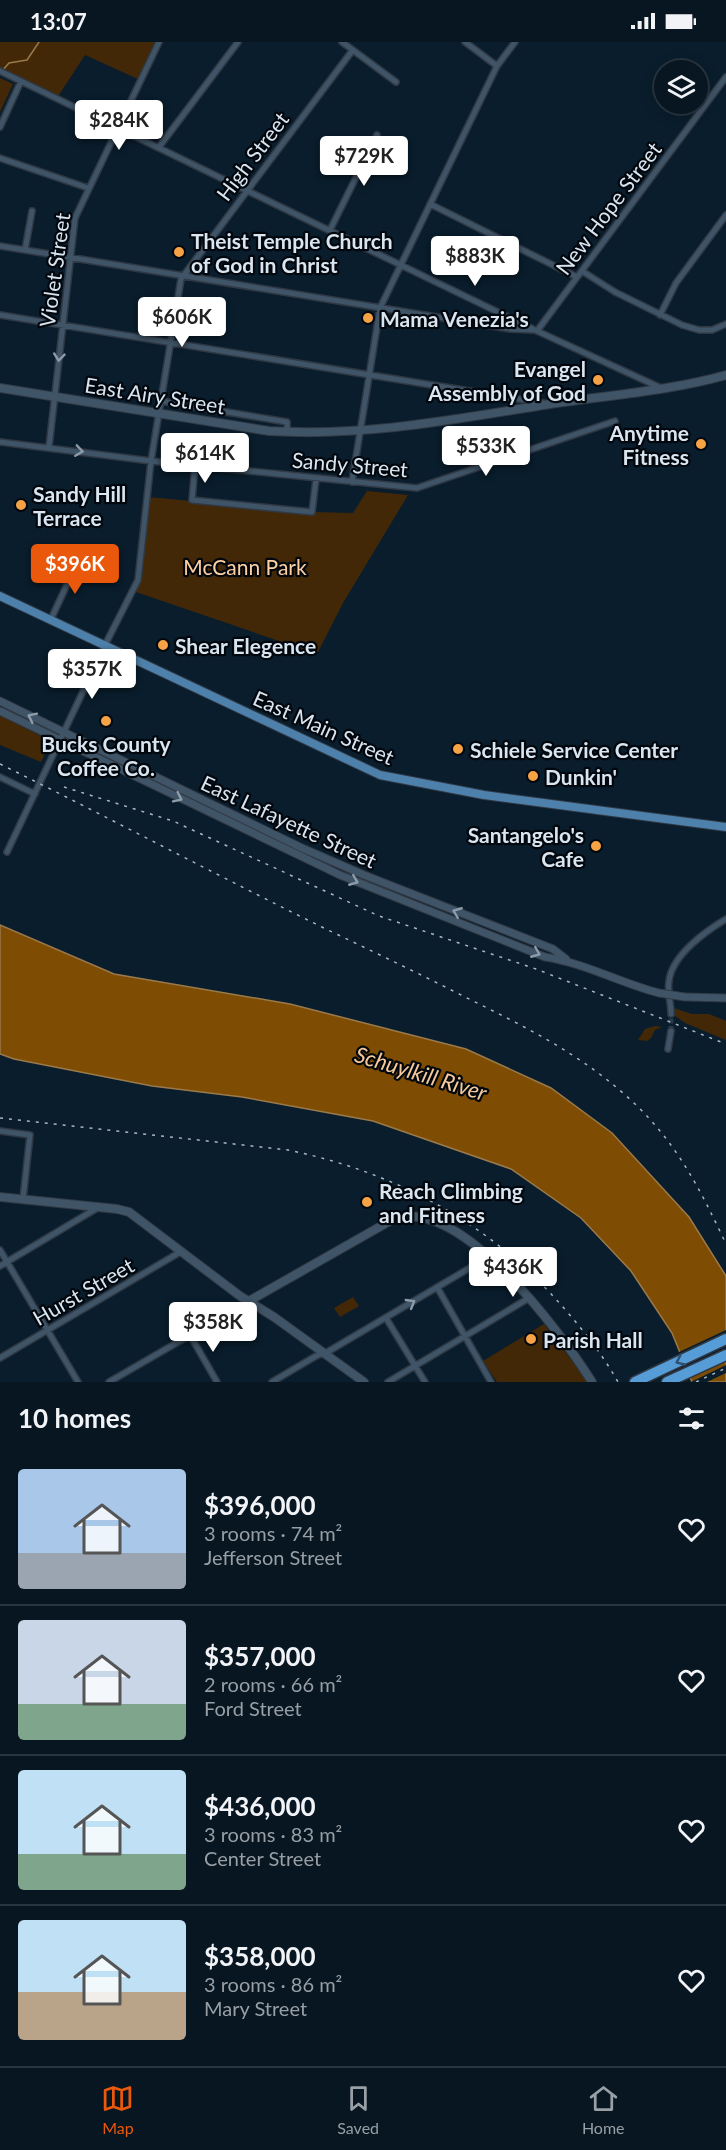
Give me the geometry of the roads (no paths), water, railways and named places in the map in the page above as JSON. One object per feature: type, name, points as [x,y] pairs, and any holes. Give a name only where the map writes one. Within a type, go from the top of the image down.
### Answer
[{"type":"highway","points":[[635,1382],[726,1339]]},
{"type":"highway","points":[[668,1382],[726,1355]]},
{"type":"main road","points":[[662,388],[726,375]]},
{"type":"main road","name":"East Airy Street","points":[[0,388],[287,432],[358,432],[430,424],[662,388]]},
{"type":"main road","name":"East Main Street","points":[[0,596],[380,775],[484,795],[726,827]]},
{"type":"main road","points":[[0,1197],[129,1212],[355,1378],[364,1382]]},
{"type":"main road","points":[[249,1301],[390,1221],[410,1216],[430,1220],[464,1238],[490,1256],[505,1270],[575,1357],[592,1382]]},
{"type":"street","name":"Violet Street","points":[[49,447],[75,218],[159,42]]},
{"type":"street","points":[[159,147],[238,42]]},
{"type":"street","points":[[342,42],[396,82]]},
{"type":"street","points":[[465,42],[497,66]]},
{"type":"street","points":[[352,482],[358,432],[380,308],[497,66],[515,42]]},
{"type":"street","name":"High Street","points":[[7,852],[138,580],[151,461],[183,275],[352,51]]},
{"type":"street","points":[[0,71],[537,331],[662,388]]},
{"type":"street","name":"New Hope Street","points":[[537,331],[726,77]]},
{"type":"street","points":[[0,127],[21,81]]},
{"type":"street","points":[[330,230],[377,135]]},
{"type":"street","points":[[0,158],[88,188]]},
{"type":"street","points":[[430,204],[577,277]]},
{"type":"street","points":[[25,250],[32,211]]},
{"type":"street","points":[[660,315],[676,283],[726,215]]},
{"type":"street","points":[[0,246],[511,329],[537,331]]},
{"type":"street","points":[[582,271],[615,292],[682,325],[699,330],[712,330],[726,324]]},
{"type":"street","points":[[0,315],[550,404]]},
{"type":"street","points":[[160,401],[287,422],[287,432]]},
{"type":"street","points":[[179,417],[182,405]]},
{"type":"street","name":"Sandy Street","points":[[0,442],[195,466],[417,488],[615,422]]},
{"type":"street","points":[[195,466],[192,500],[312,513],[315,479]]},
{"type":"street","points":[[51,619],[78,561]]},
{"type":"street","points":[[44,563],[71,576]]},
{"type":"street","name":"East Lafayette Street","points":[[0,701],[302,848],[364,875],[553,949],[568,960]]},
{"type":"street","name":"East Lafayette Street","points":[[0,711],[340,875],[545,957],[568,960],[659,993],[685,997],[726,998]]},
{"type":"street","points":[[0,777],[35,794]]},
{"type":"street","points":[[671,1014],[671,1000],[668,991],[670,975],[697,938],[726,919]]},
{"type":"street","points":[[668,1049],[671,1031]]},
{"type":"street","points":[[0,1131],[30,1135],[23,1199]]},
{"type":"street","points":[[0,1266],[100,1208]]},
{"type":"street","points":[[0,1250],[78,1382]]},
{"type":"street","name":"Hurst Street","points":[[0,1358],[182,1251]]},
{"type":"street","points":[[272,1382],[490,1256]]},
{"type":"street","points":[[437,1287],[491,1382]]},
{"type":"street","points":[[388,1382],[529,1298]]},
{"type":"street","points":[[110,1382],[249,1301]]},
{"type":"street","points":[[386,1318],[425,1382]]},
{"type":"street","points":[[190,1335],[217,1382]]},
{"type":"water","name":"Schuylkill River","points":[[0,925],[114,974],[290,1004],[466,1049],[551,1088],[612,1133],[689,1217],[726,1276],[726,1382],[692,1382],[672,1333],[631,1271],[581,1218],[511,1169],[373,1121],[242,1097],[152,1086],[14,1059],[0,1054]]},
{"type":"waterway","points":[[2,71],[9,63],[27,60],[39,42]]},
{"type":"tunnel","points":[[671,1014],[671,1031]]},
{"type":"railway","points":[[0,764],[287,910],[493,1011],[578,1059],[635,1104],[664,1136],[698,1187],[726,1244]]},
{"type":"railway","points":[[64,787],[173,821],[379,916],[536,969],[726,1044]]},
{"type":"railway","points":[[0,1118],[288,1150],[326,1159],[398,1185],[432,1201],[464,1221],[524,1268],[579,1326],[618,1382]]},
{"type":"railway","points":[[696,1382],[726,1368]]},
{"type":"place","name":"Theist Temple Church of God in Christ","points":[[179,252]]},
{"type":"place","name":"Mama Venezia's","points":[[368,318]]},
{"type":"place","name":"Evangel Assembly of God","points":[[598,380]]},
{"type":"place","name":"Anytime Fitness","points":[[701,444]]},
{"type":"place","name":"Sandy Hill Terrace","points":[[21,505]]},
{"type":"place","name":"Shear Elegence","points":[[163,645]]},
{"type":"place","name":"Bucks County Coffee Co.","points":[[106,721]]},
{"type":"place","name":"Schiele Service Center","points":[[458,749]]},
{"type":"place","name":"Dunkin'","points":[[533,776]]},
{"type":"place","name":"Santangelo's Cafe","points":[[596,846]]},
{"type":"place","name":"Reach Climbing and Fitness","points":[[367,1202]]},
{"type":"place","name":"Parish Hall","points":[[531,1339]]},
{"type":"park label","name":"McCann Park","points":[[245,566]]}]
